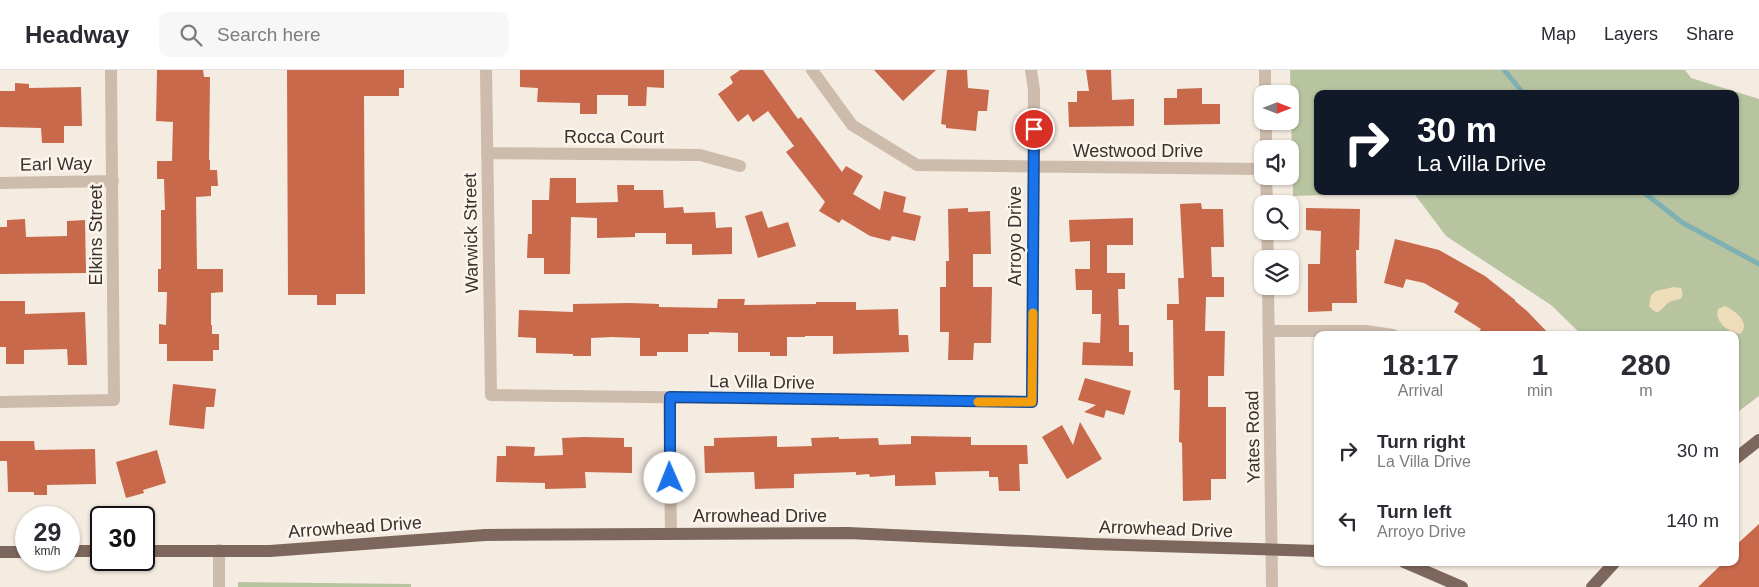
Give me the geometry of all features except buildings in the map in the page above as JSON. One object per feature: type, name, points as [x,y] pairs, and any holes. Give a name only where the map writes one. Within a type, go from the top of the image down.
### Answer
[{"type":"main road","points":[[1739,456],[1759,440]]},
{"type":"main road","name":"Arrowhead Drive","points":[[155,551],[270,551],[485,535],[848,534],[1101,545],[1314,551]]},
{"type":"main road","points":[[0,552],[15,552]]},
{"type":"main road","points":[[1413,566],[1462,587]]},
{"type":"main road","points":[[1592,587],[1611,566]]},
{"type":"street","name":"Elkins Street","points":[[0,402],[114,400],[112,70]]},
{"type":"street","name":"Warwick Street","points":[[486,70],[491,395]]},
{"type":"street","name":"Westwood Drive","points":[[812,70],[852,125],[917,165],[1033,168],[1254,169]]},
{"type":"street","name":"Arroyo Drive","points":[[1031,70],[1034,90],[1032,402]]},
{"type":"street","points":[[1265,70],[1265,85]]},
{"type":"street","name":"Rocca Court","points":[[487,153],[700,155],[740,166]]},
{"type":"street","name":"Earl Way","points":[[0,183],[113,181]]},
{"type":"street","name":"Yates Road","points":[[1268,295],[1272,587]]},
{"type":"street","points":[[1269,331],[1366,331]]},
{"type":"street","name":"La Villa Drive","points":[[491,395],[1032,402]]},
{"type":"street","points":[[670,397],[671,534]]},
{"type":"street","points":[[219,550],[219,587]]},
{"type":"green space","points":[[1290,70],[1685,70],[1691,78],[1730,90],[1314,90],[1314,195],[1323,195],[1299,196],[1293,195],[1293,185],[1299,185],[1299,140],[1292,140],[1291,130],[1299,130],[1299,85],[1290,85]]},
{"type":"green space","points":[[1739,93],[1759,99],[1759,396],[1739,411],[1739,331],[1578,331],[1551,305],[1446,236],[1415,195],[1739,195]]},
{"type":"green space","points":[[238,582],[411,584],[411,587],[238,587]]},
{"type":"sand","points":[[1674,287],[1681,288],[1681,298],[1668,303],[1657,312],[1652,310],[1649,306],[1651,295],[1656,291]]},
{"type":"sand","points":[[1725,306],[1741,318],[1744,326],[1740,334],[1739,331],[1731,331],[1723,326],[1718,318],[1718,309]]},
{"type":"waterway","points":[[1504,70],[1521,90]]},
{"type":"waterway","points":[[1647,195],[1683,223],[1759,264]]},
{"type":"slow traffic","points":[[978,402],[1032,402],[1033,313]]},
{"type":"route","points":[[670,478],[670,397],[772,400],[1032,402],[1034,129]]}]
